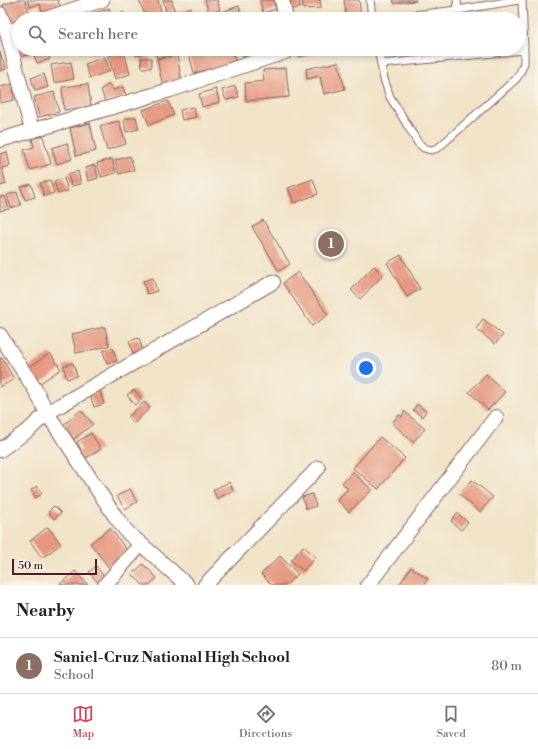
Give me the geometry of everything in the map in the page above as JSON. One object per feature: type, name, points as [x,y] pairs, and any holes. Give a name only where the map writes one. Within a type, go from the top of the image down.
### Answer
[{"type":"street","points":[[66,12],[102,0]]},
{"type":"street","points":[[282,0],[285,12]]},
{"type":"street","points":[[0,14],[12,29]]},
{"type":"street","points":[[18,56],[32,131]]},
{"type":"street","points":[[0,140],[170,90],[272,56]]},
{"type":"street","points":[[0,450],[30,429],[47,413],[273,282]]},
{"type":"street","points":[[0,335],[36,391],[47,413],[118,521],[128,533],[187,585]]},
{"type":"street","points":[[368,585],[496,417]]},
{"type":"street","points":[[205,585],[318,468]]},
{"type":"street","points":[[105,585],[120,570],[141,544]]},
{"type":"lane","points":[[370,0],[371,12]]},
{"type":"lane","points":[[457,0],[458,10]]},
{"type":"lane","points":[[440,12],[520,0],[521,12]]},
{"type":"lane","points":[[379,56],[384,79],[390,97],[418,143],[424,148],[431,150],[438,148],[516,79],[524,63],[524,56]]},
{"type":"lane","points":[[381,64],[463,56]]},
{"type":"building","points":[[17,0],[25,0],[29,12],[12,12],[12,24],[10,25],[3,5]]},
{"type":"building","points":[[27,0],[58,0],[60,7],[42,12],[40,4],[30,7]]},
{"type":"building","points":[[139,0],[158,0],[161,11],[144,12]]},
{"type":"building","points":[[163,0],[172,0],[174,10],[166,12]]},
{"type":"building","points":[[205,0],[217,0],[220,10],[209,12]]},
{"type":"building","points":[[273,0],[276,9],[263,12],[260,1]]},
{"type":"building","points":[[290,0],[299,0],[300,8],[291,9]]},
{"type":"building","points":[[302,0],[320,0],[321,8],[303,9]]},
{"type":"building","points":[[344,0],[359,0],[360,12],[345,12]]},
{"type":"building","points":[[393,0],[416,0],[416,1],[394,3]]},
{"type":"building","points":[[239,6],[241,12],[221,12]]},
{"type":"building","points":[[109,8],[110,12],[98,12]]},
{"type":"building","points":[[191,8],[192,12],[178,12]]},
{"type":"building","points":[[0,52],[6,69],[0,71]]},
{"type":"building","points":[[34,56],[49,56],[50,59],[37,63]]},
{"type":"building","points":[[108,56],[125,56],[130,74],[115,79]]},
{"type":"building","points":[[177,56],[182,83],[163,87],[157,59]]},
{"type":"building","points":[[190,56],[234,56],[236,63],[194,73]]},
{"type":"building","points":[[105,57],[110,71],[90,78],[85,64]]},
{"type":"building","points":[[141,58],[151,58],[151,68],[142,68]]},
{"type":"building","points":[[71,62],[74,79],[54,83],[51,65]]},
{"type":"building","points":[[338,62],[345,89],[324,94],[320,76],[307,79],[306,69]]},
{"type":"building","points":[[286,68],[289,97],[246,101],[245,83],[264,81],[263,70]]},
{"type":"building","points":[[44,74],[48,87],[35,91],[31,78]]},
{"type":"building","points":[[13,84],[14,100],[0,103],[0,87]]},
{"type":"building","points":[[88,84],[91,106],[64,110],[62,87]]},
{"type":"building","points":[[109,84],[113,90],[123,87],[126,96],[105,102],[101,89]]},
{"type":"building","points":[[235,86],[239,97],[226,100],[222,90]]},
{"type":"building","points":[[216,89],[219,102],[202,107],[199,94]]},
{"type":"building","points":[[54,92],[59,112],[39,117],[34,97]]},
{"type":"building","points":[[168,101],[174,115],[149,125],[143,110]]},
{"type":"building","points":[[193,107],[196,117],[182,120],[180,110]]},
{"type":"building","points":[[136,117],[139,129],[126,132],[124,119]]},
{"type":"building","points":[[119,121],[126,144],[107,150],[100,126]]},
{"type":"building","points":[[90,123],[96,151],[76,156],[70,128]]},
{"type":"building","points":[[43,136],[51,164],[30,170],[24,150],[34,147],[32,139]]},
{"type":"building","points":[[67,143],[72,159],[57,164],[52,148]]},
{"type":"building","points":[[7,152],[10,166],[2,168],[6,184],[0,186],[0,154]]},
{"type":"building","points":[[130,156],[134,170],[119,174],[115,160]]},
{"type":"building","points":[[112,159],[116,173],[101,177],[97,163]]},
{"type":"building","points":[[95,165],[98,178],[88,181],[85,168]]},
{"type":"building","points":[[78,171],[81,184],[71,186],[68,174]]},
{"type":"building","points":[[64,178],[68,191],[58,194],[54,181]]},
{"type":"building","points":[[313,179],[318,194],[294,203],[288,188]]},
{"type":"building","points":[[50,180],[54,193],[44,196],[40,183]]},
{"type":"building","points":[[31,184],[35,197],[25,200],[21,187]]},
{"type":"building","points":[[17,192],[21,205],[11,208],[7,195]]},
{"type":"building","points":[[5,196],[9,209],[0,211],[0,197]]},
{"type":"building","points":[[263,220],[290,264],[279,271],[252,227]]},
{"type":"building","points":[[401,255],[420,289],[407,297],[387,263]]},
{"type":"building","points":[[374,266],[383,275],[360,299],[351,290]]},
{"type":"building","points":[[298,272],[328,315],[312,326],[283,283]]},
{"type":"building","points":[[153,278],[157,291],[147,294],[143,281]]},
{"type":"building","points":[[483,319],[503,335],[495,344],[476,329]]},
{"type":"building","points":[[105,327],[109,346],[76,353],[72,334]]},
{"type":"building","points":[[139,338],[143,351],[133,354],[129,341]]},
{"type":"building","points":[[113,348],[117,361],[107,364],[103,351]]},
{"type":"building","points":[[50,353],[61,369],[36,386],[25,370]]},
{"type":"building","points":[[2,358],[14,379],[0,387],[0,359]]},
{"type":"building","points":[[73,363],[77,376],[67,379],[63,366]]},
{"type":"building","points":[[486,374],[505,392],[488,410],[469,392]]},
{"type":"building","points":[[134,390],[142,399],[135,405],[127,395]]},
{"type":"building","points":[[100,391],[104,404],[94,407],[90,394]]},
{"type":"building","points":[[144,402],[150,408],[134,423],[128,417]]},
{"type":"building","points":[[417,404],[426,411],[422,417],[413,410]]},
{"type":"building","points":[[81,410],[93,424],[74,439],[62,426]]},
{"type":"building","points":[[404,411],[425,429],[413,442],[392,423],[399,415],[402,417]]},
{"type":"building","points":[[91,433],[101,449],[81,461],[76,453],[81,450],[77,442]]},
{"type":"building","points":[[380,437],[405,458],[378,489],[353,468]]},
{"type":"building","points":[[353,472],[372,490],[349,512],[337,500],[348,489],[342,483]]},
{"type":"building","points":[[472,480],[493,497],[480,512],[459,494]]},
{"type":"building","points":[[229,482],[233,490],[217,499],[213,490]]},
{"type":"building","points":[[37,486],[42,493],[36,498],[31,490]]},
{"type":"building","points":[[130,489],[137,502],[125,509],[117,496]]},
{"type":"building","points":[[312,494],[316,506],[306,509],[302,497]]},
{"type":"building","points":[[54,506],[61,513],[54,519],[48,512]]},
{"type":"building","points":[[457,513],[468,522],[461,530],[451,521]]},
{"type":"building","points":[[48,527],[61,544],[42,558],[30,541]]},
{"type":"building","points":[[110,528],[130,554],[110,569],[90,543]]},
{"type":"building","points":[[303,546],[316,557],[303,571],[291,561]]},
{"type":"building","points":[[280,556],[298,574],[286,585],[272,585],[261,574]]},
{"type":"building","points":[[143,564],[157,578],[149,585],[143,585],[132,574]]},
{"type":"building","points":[[96,566],[106,579],[99,584],[89,572]]},
{"type":"building","points":[[411,567],[428,579],[424,585],[399,585]]},
{"type":"building","points":[[75,571],[88,585],[59,585]]},
{"type":"place","name":"Saniel-Cruz National High School","points":[[331,244]]}]
